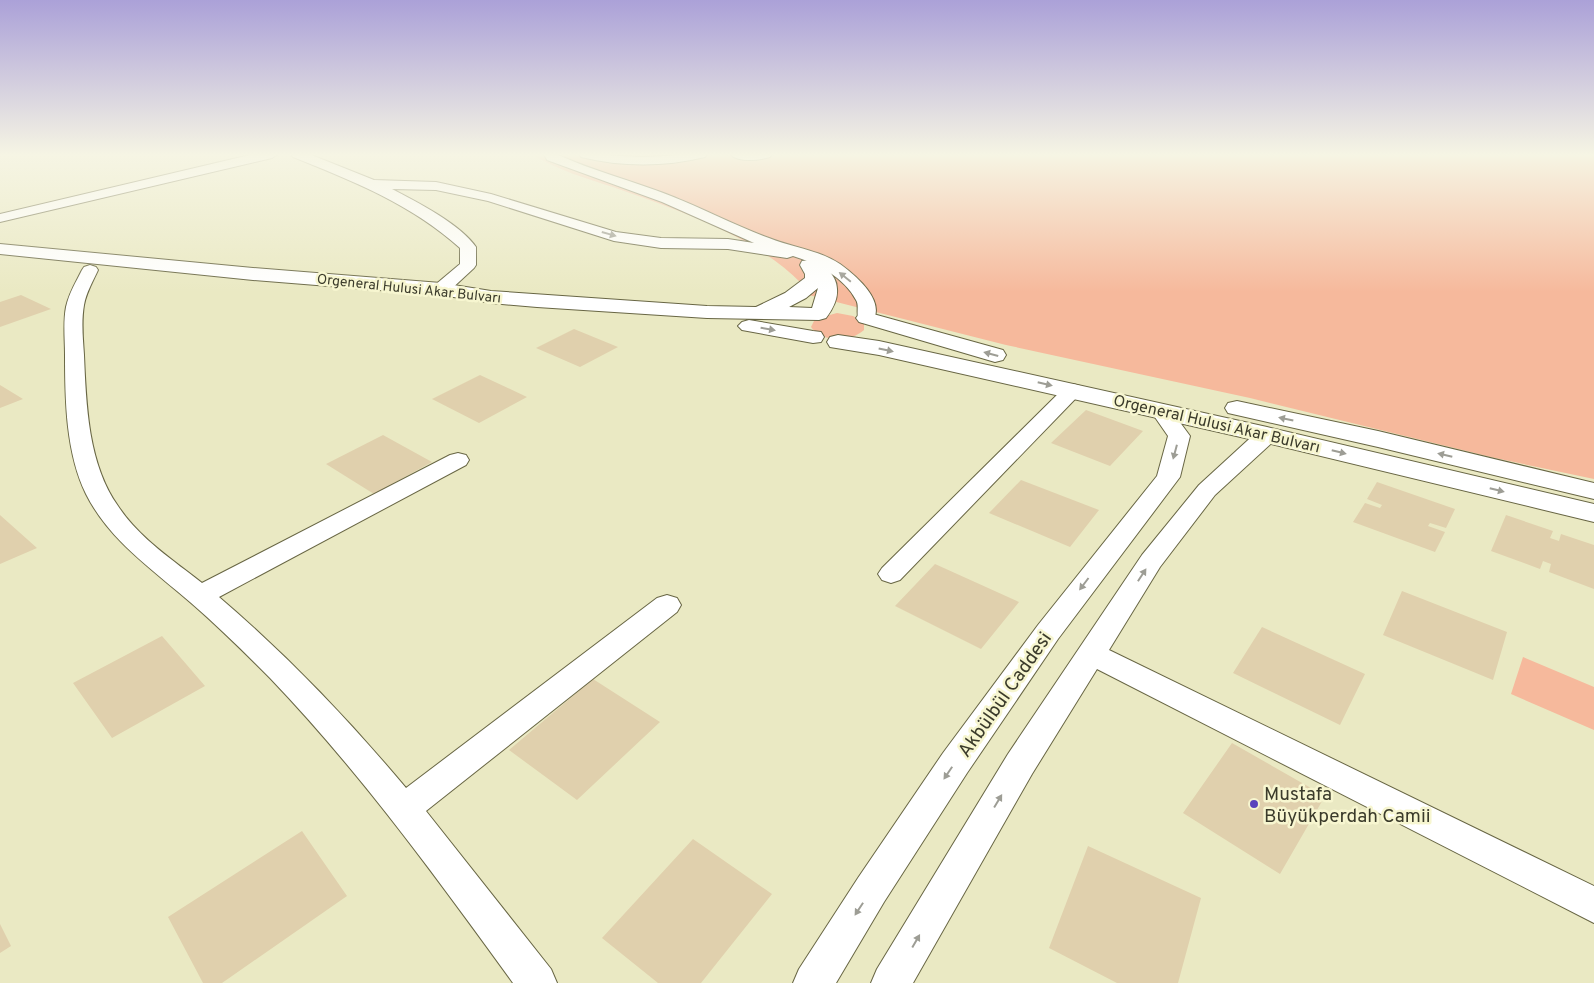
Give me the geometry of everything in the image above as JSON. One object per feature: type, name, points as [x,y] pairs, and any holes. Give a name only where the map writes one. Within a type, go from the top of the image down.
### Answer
[{"type":"main road","name":"Orgeneral Hulusi Akar Bulvarı","points":[[0,249],[243,273],[441,289],[491,297],[742,314],[852,314],[997,356],[1378,439],[1594,491]]},
{"type":"main road","name":"Orgeneral Hulusi Akar Bulvarı","points":[[0,261],[747,326],[879,348],[1073,390],[1268,434],[1594,513]]},
{"type":"main road","points":[[742,314],[775,305],[802,293],[815,280],[815,274],[809,264]]},
{"type":"main road","points":[[809,264],[822,272],[827,284],[825,304],[819,314],[810,317],[805,322],[806,332],[813,337]]},
{"type":"main road","points":[[838,342],[848,342],[865,336],[871,328],[852,314]]},
{"type":"street","points":[[0,218],[77,200]]},
{"type":"street","points":[[404,200],[420,208],[451,231],[468,247],[468,265],[441,289]]},
{"type":"street","points":[[497,200],[614,236],[660,244],[728,244],[787,253]]},
{"type":"street","points":[[668,200],[687,207],[809,264]]},
{"type":"street","points":[[763,242],[806,255],[833,268],[853,284],[866,301],[852,314]]},
{"type":"street","points":[[90,270],[77,297],[74,315],[75,368],[84,449],[91,480],[106,507],[124,532],[200,596],[280,670],[331,723],[404,809],[537,983]]},
{"type":"street","points":[[891,574],[1073,390]]},
{"type":"street","name":"Akbülbül Caddesi","points":[[813,983],[871,890],[960,756],[1053,624],[1168,477],[1179,436],[1161,410]]},
{"type":"street","points":[[891,983],[1020,764],[1151,561],[1207,490],[1268,434]]},
{"type":"street","points":[[200,596],[458,460]]},
{"type":"street","points":[[404,809],[668,604]]},
{"type":"street","points":[[1092,654],[1594,905]]},
{"type":"shaded area","points":[[648,200],[1594,200],[1594,479],[1495,458],[1250,398],[1006,345],[793,291],[801,283],[761,251],[713,225]]},
{"type":"shaded area","points":[[837,313],[853,316],[864,322],[864,330],[852,337],[837,339],[822,336],[811,327],[815,319]]},
{"type":"shaded area","points":[[1523,657],[1594,687],[1594,730],[1511,694]]},
{"type":"building","points":[[21,295],[51,309],[0,327],[0,302]]},
{"type":"building","points":[[574,329],[618,347],[580,367],[536,348]]},
{"type":"building","points":[[480,375],[527,397],[479,423],[432,399]]},
{"type":"building","points":[[0,385],[23,399],[0,408]]},
{"type":"building","points":[[1086,410],[1143,431],[1110,466],[1051,443]]},
{"type":"building","points":[[383,435],[432,462],[374,494],[326,464]]},
{"type":"building","points":[[1021,480],[1099,510],[1070,547],[989,513]]},
{"type":"building","points":[[1377,482],[1455,509],[1446,528],[1430,523],[1428,526],[1445,532],[1435,552],[1353,522],[1365,503],[1380,508],[1382,505],[1367,499]]},
{"type":"building","points":[[0,515],[37,548],[0,564]]},
{"type":"building","points":[[1506,515],[1553,531],[1550,538],[1559,541],[1561,534],[1594,545],[1594,589],[1549,572],[1551,564],[1543,561],[1540,569],[1491,551]]},
{"type":"building","points":[[935,564],[1019,602],[981,649],[895,606]]},
{"type":"building","points":[[1402,591],[1507,632],[1493,680],[1383,635]]},
{"type":"building","points":[[1262,627],[1365,674],[1340,725],[1233,673]]},
{"type":"building","points":[[162,636],[205,686],[112,738],[73,683]]},
{"type":"building","points":[[593,679],[660,722],[577,800],[509,750]]},
{"type":"building","name":"Mustafa Büyükperdah Camii","points":[[1232,743],[1325,796],[1280,874],[1183,813]]},
{"type":"building","points":[[302,831],[347,896],[222,983],[203,983],[168,917]]},
{"type":"building","points":[[693,839],[772,894],[701,983],[658,983],[602,938]]},
{"type":"building","points":[[1088,846],[1201,898],[1178,983],[1117,983],[1049,948]]},
{"type":"building","points":[[0,924],[11,946],[0,953]]},
{"type":"place","name":"Mustafa Büyükperdah Camii","points":[[1254,804]]}]
